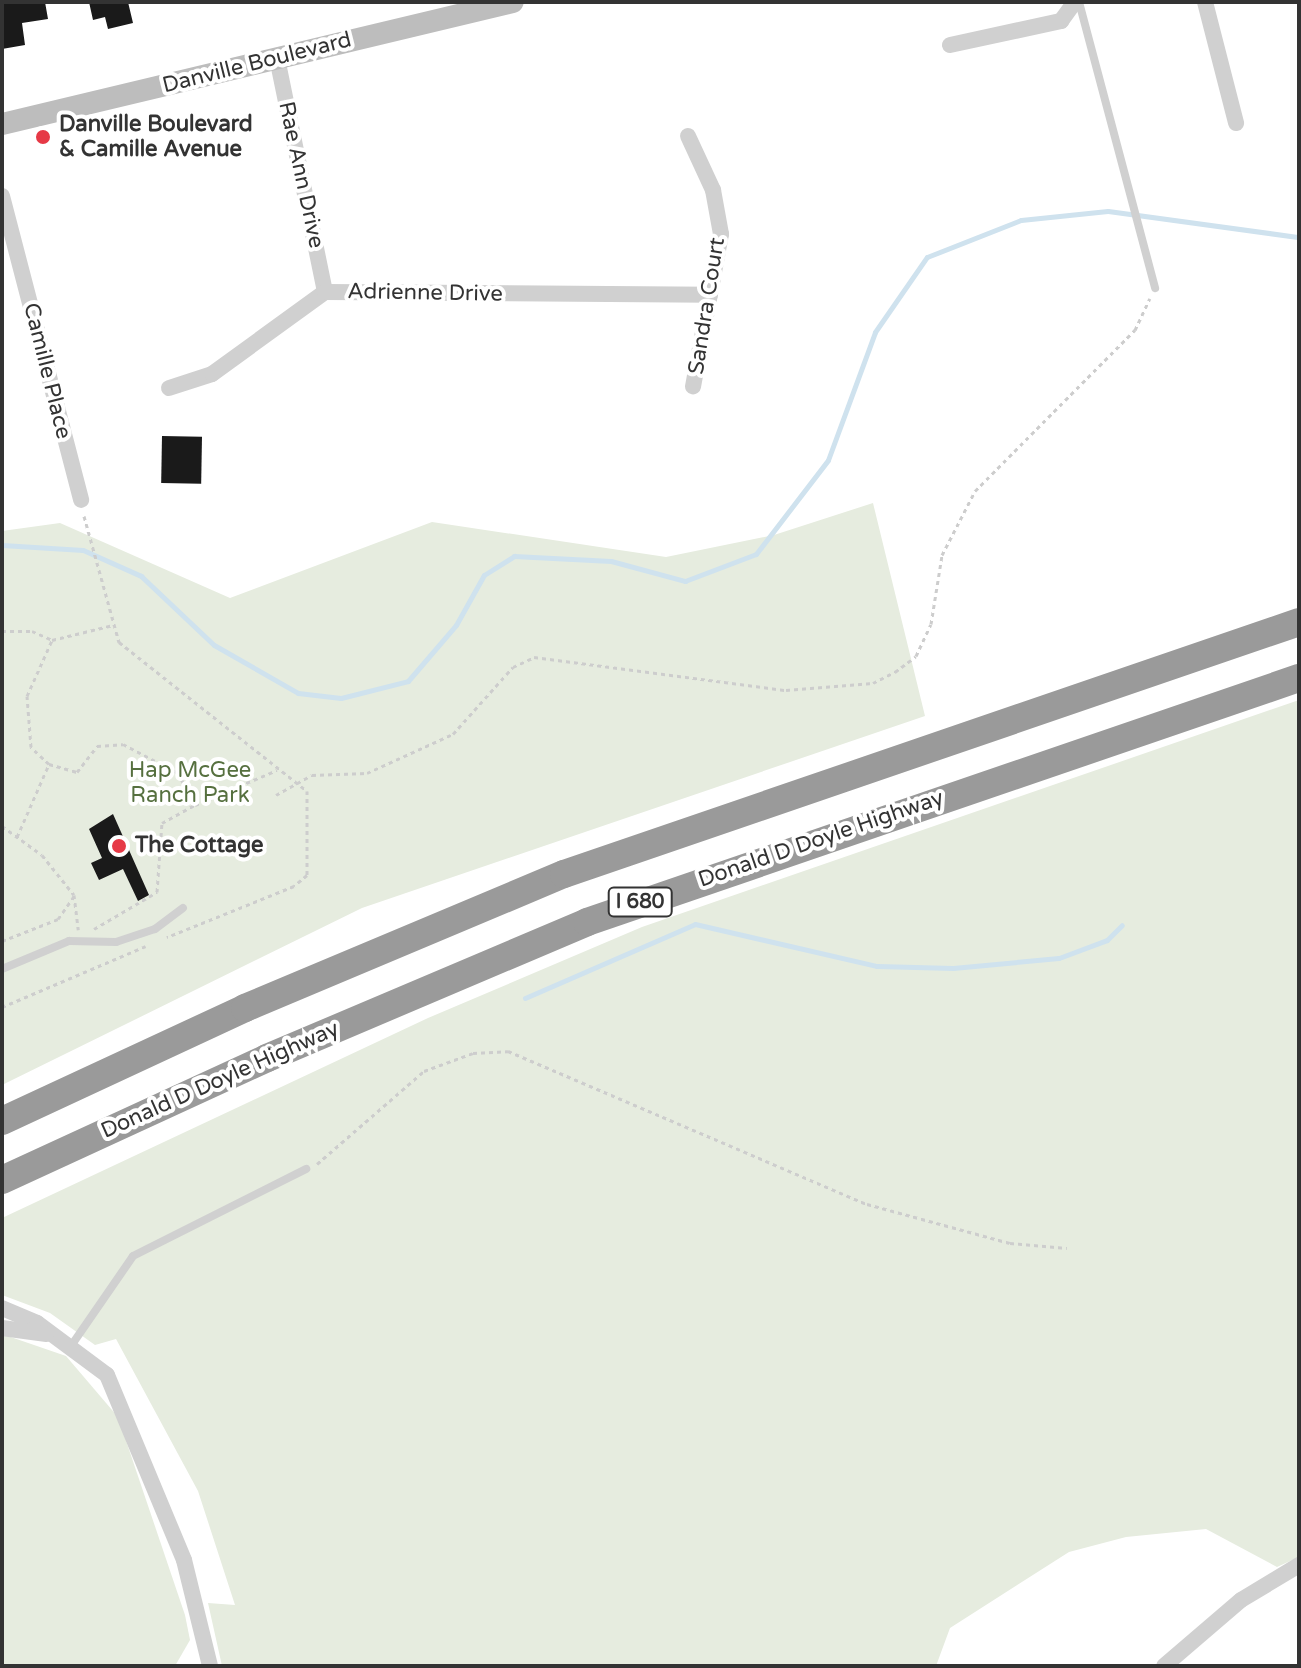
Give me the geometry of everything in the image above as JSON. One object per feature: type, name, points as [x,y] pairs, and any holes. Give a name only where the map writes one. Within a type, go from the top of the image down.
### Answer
[{"type":"highway","name":"I 680","points":[[2,1121],[245,1008],[591,863],[1299,622]]},
{"type":"highway","name":"Donald D Doyle Highway","points":[[2,1180],[377,1009],[616,911],[1299,678]]},
{"type":"main road","name":"Danville Boulevard","points":[[2,124],[513,2]]},
{"type":"street","points":[[950,45],[1061,21],[1077,2]]},
{"type":"street","points":[[1205,2],[1236,123]]},
{"type":"street","name":"Rae Ann Drive","points":[[277,58],[325,292]]},
{"type":"street","name":"Sandra Court","points":[[688,136],[713,190],[721,234],[693,386]]},
{"type":"street","name":"Camille Place","points":[[2,196],[81,500]]},
{"type":"street","name":"Adrienne Drive","points":[[169,388],[212,374],[325,292],[710,295]]},
{"type":"street","points":[[2,1308],[71,1346],[107,1375],[120,1398],[184,1560],[210,1666]]},
{"type":"street","points":[[2,1328],[47,1334]]},
{"type":"street","points":[[1164,1666],[1241,1600],[1299,1565]]},
{"type":"lane","points":[[1077,2],[1121,153],[1155,288]]},
{"type":"lane","points":[[2,969],[79,941],[116,942],[155,929],[183,908]]},
{"type":"lane","points":[[71,1346],[133,1256],[306,1169]]},
{"type":"path","points":[[276,795],[312,775],[367,773],[453,734],[513,667],[534,657],[786,690],[873,683],[895,672],[916,656],[931,624],[942,555],[975,491],[1135,330],[1155,288]]},
{"type":"path","points":[[81,500],[119,642],[297,782]]},
{"type":"path","points":[[2,631],[32,631],[52,640],[113,625]]},
{"type":"path","points":[[52,640],[27,696],[31,747],[49,764],[77,772],[97,746],[123,744],[178,773],[195,805]]},
{"type":"path","points":[[17,837],[49,764]]},
{"type":"path","points":[[78,928],[95,929],[157,892],[162,823],[278,769]]},
{"type":"path","points":[[2,826],[42,855],[74,895],[79,941]]},
{"type":"path","points":[[2,941],[58,919],[74,895]]},
{"type":"path","points":[[306,1169],[424,1071],[481,1051],[508,1051],[867,1204],[1010,1243],[1067,1248]]},
{"type":"green space","name":"Hap McGee Ranch Park","points":[[873,503],[925,716],[362,908],[2,1085],[2,531],[60,523],[230,598],[432,522],[666,557],[774,535]]},
{"type":"green space","points":[[1299,700],[1299,1557],[1277,1567],[1206,1529],[1126,1537],[1069,1552],[950,1628],[936,1666],[222,1666],[208,1603],[235,1605],[198,1491],[116,1339],[95,1345],[50,1313],[2,1295],[2,1218],[428,1018],[642,927]]},
{"type":"green space","points":[[2,1334],[66,1356],[118,1417],[185,1615],[190,1640],[175,1666],[2,1666]]},
{"type":"building","points":[[2,2],[45,2],[48,19],[22,23],[25,45],[2,49]]},
{"type":"building","points":[[89,2],[128,2],[133,23],[108,29],[105,17],[93,20]]},
{"type":"building","points":[[162,436],[202,437],[201,484],[161,483]]},
{"type":"building","name":"The Cottage","points":[[113,814],[149,895],[138,901],[123,869],[99,880],[91,863],[102,858],[89,829]]},
{"type":"waterway","points":[[2,545],[83,550],[141,576],[214,645],[298,693],[341,698],[408,681],[456,625],[484,575],[514,556],[611,561],[685,581],[756,554],[828,460],[875,332],[927,257],[1021,220],[1108,211],[1299,237]]},
{"type":"waterway","points":[[525,998],[695,924],[877,966],[953,968],[1059,958],[1107,940],[1122,925]]},
{"type":"place","name":"Danville Boulevard & Camille Avenue","points":[[43,137]]},
{"type":"place","name":"The Cottage","points":[[119,846]]}]
